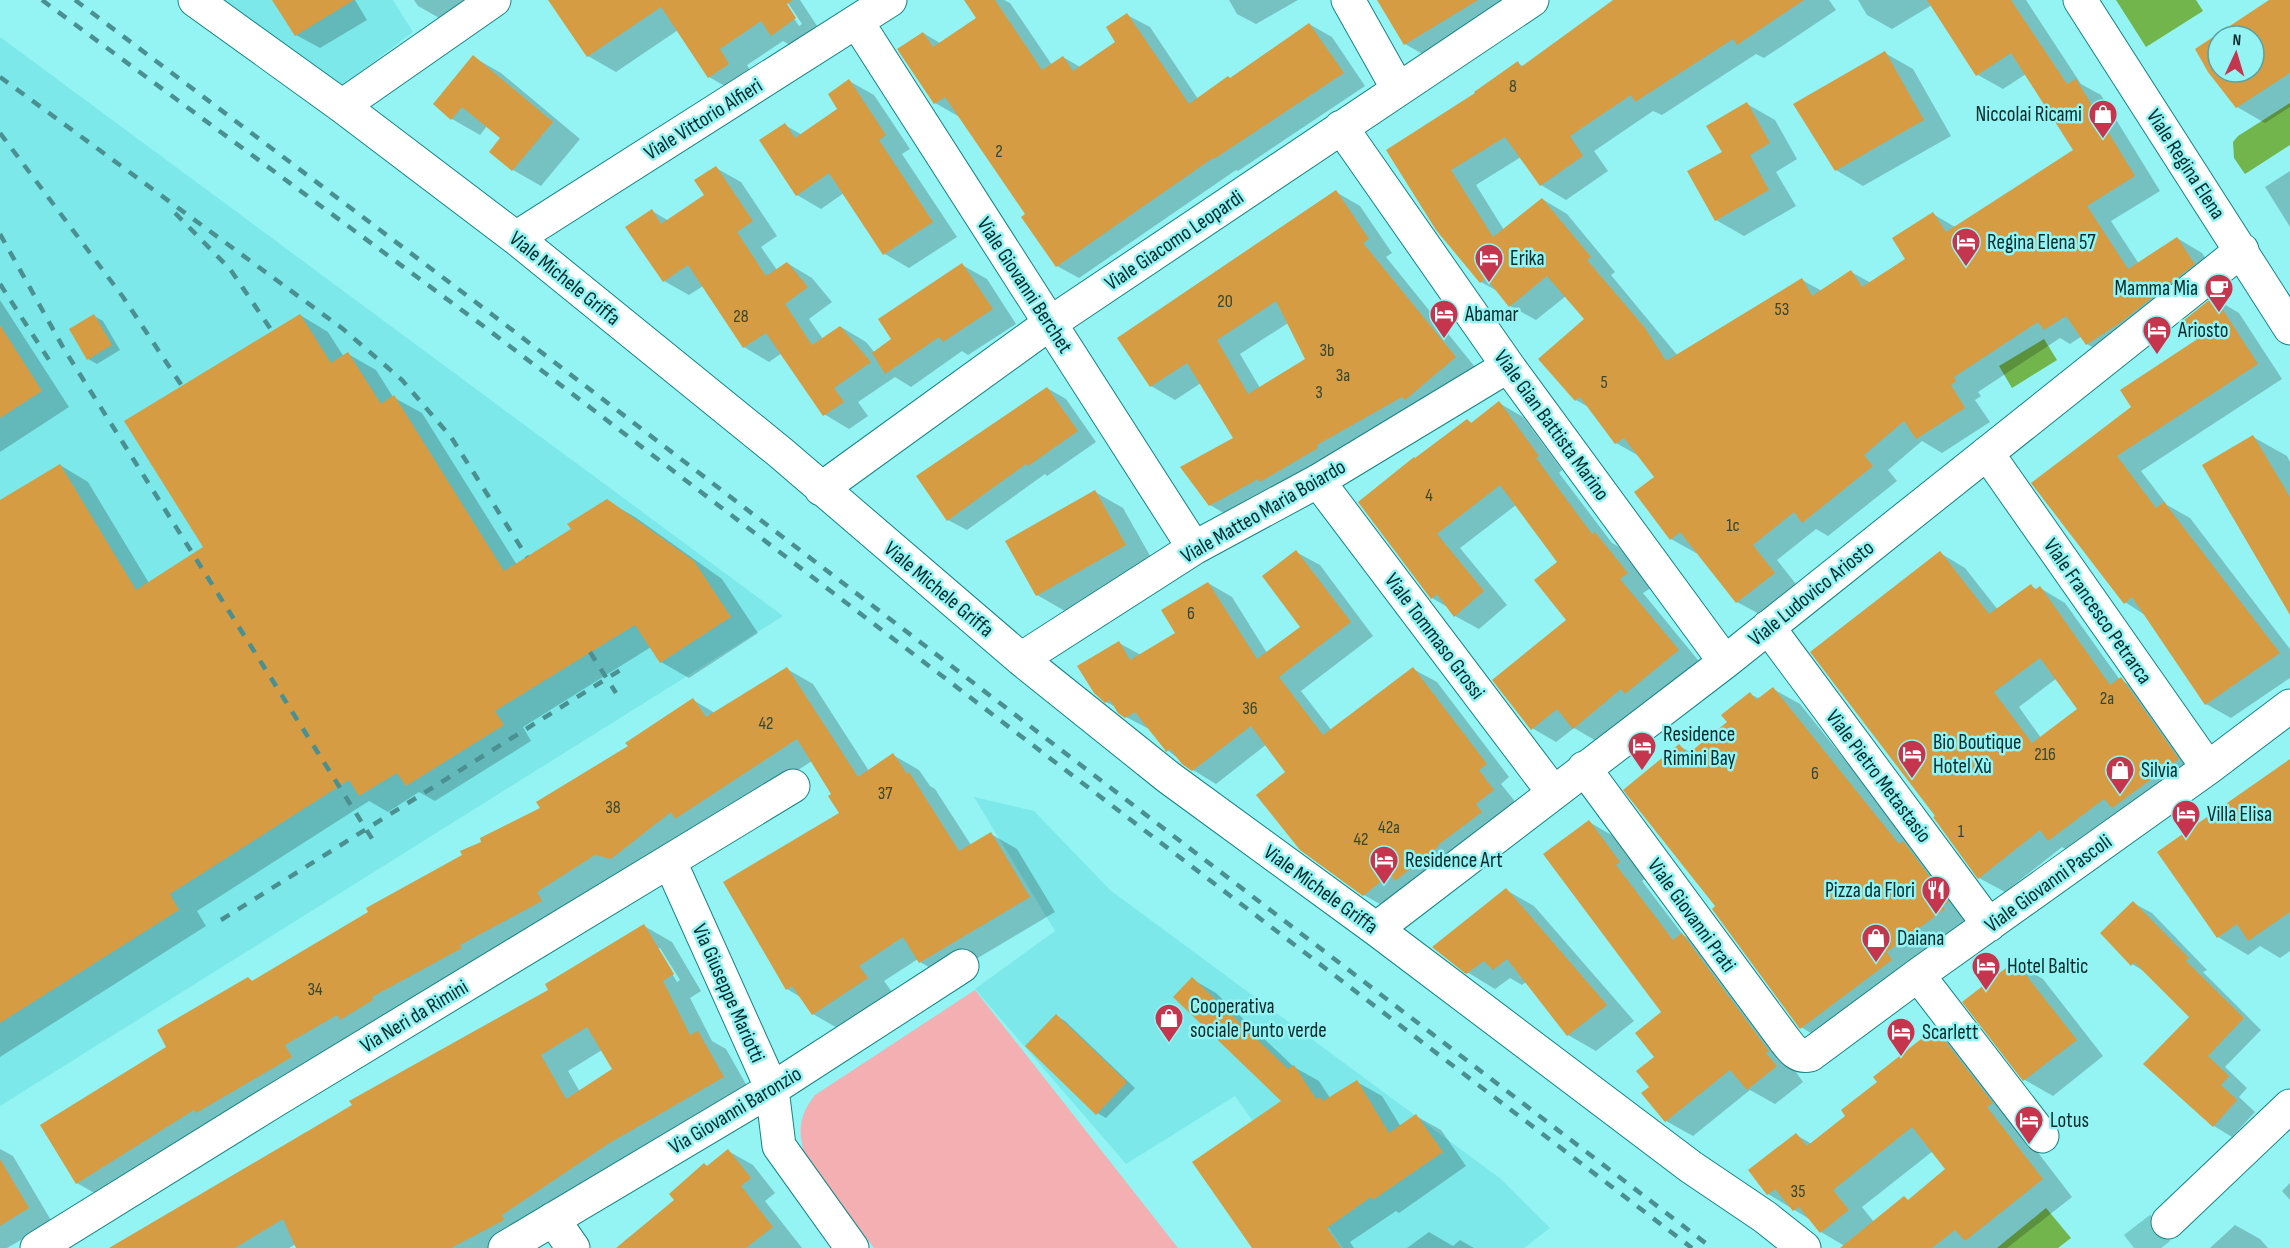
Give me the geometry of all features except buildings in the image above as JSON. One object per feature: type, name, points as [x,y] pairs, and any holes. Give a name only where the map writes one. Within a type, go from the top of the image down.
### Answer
[{"type":"street","name":"Viale Michele Griffa","points":[[195,0],[342,106],[516,238],[781,453],[1021,659],[1168,777],[1376,929],[1691,1167],[1765,1217],[1804,1248]]},
{"type":"street","points":[[342,106],[494,0]]},
{"type":"street","name":"Viale Vittorio Alfieri","points":[[516,238],[890,0]]},
{"type":"street","points":[[1348,0],[1398,89]]},
{"type":"street","name":"Viale Giacomo Leopardi","points":[[821,489],[1049,324],[1532,0]]},
{"type":"street","name":"Viale Regina Elena","points":[[2080,0],[2290,328]]},
{"type":"street","name":"Viale Giovanni Berchet","points":[[857,22],[1194,548]]},
{"type":"street","name":"Viale Gian Battista Marino","points":[[1341,128],[1508,366],[1725,662]]},
{"type":"street","name":"Viale Ludovico Ariosto","points":[[1376,929],[1725,662],[2242,250]]},
{"type":"street","name":"Viale Matteo Maria Boiardo","points":[[1021,659],[1194,548],[1317,481],[1508,366]]},
{"type":"street","name":"Viale Francesco Petrarca","points":[[1988,453],[2208,768]]},
{"type":"street","name":"Viale Tommaso Grossi","points":[[1317,481],[1553,792]]},
{"type":"street","name":"Viale Pietro Metastasio","points":[[1768,627],[1989,925]]},
{"type":"street","name":"Viale Giovanni Pascoli","points":[[1804,1057],[1810,1055],[2208,768],[2290,706]]},
{"type":"street","name":"Viale Giovanni Prati","points":[[1584,768],[1784,1039],[1804,1057]]},
{"type":"street","name":"Via Neri da Rimini","points":[[37,1248],[274,1101],[793,786]]},
{"type":"street","name":"Via Giuseppe Mariotti","points":[[670,862],[772,1089],[779,1146],[852,1248]]},
{"type":"street","name":"Via Giovanni Baronzio","points":[[506,1248],[772,1089],[962,966]]},
{"type":"street","points":[[1918,975],[2042,1136]]},
{"type":"street","points":[[2168,1222],[2290,1106]]},
{"type":"street","points":[[553,1219],[573,1248]]},
{"type":"shaded area","points":[[218,0],[393,0],[413,32],[340,87]]},
{"type":"shaded area","points":[[2116,0],[2196,0],[2203,11],[2146,47]]},
{"type":"shaded area","points":[[0,37],[783,616],[0,1106]]},
{"type":"shaded area","points":[[2290,103],[2290,145],[2245,174],[2234,158],[2233,142],[2238,136]]},
{"type":"shaded area","points":[[2044,339],[2057,360],[2012,388],[1999,366]]},
{"type":"shaded area","name":"Cooperativa sociale Punto verde","points":[[974,797],[1034,811],[1110,890],[1501,1179],[1550,1228],[1524,1248],[1343,1248],[1235,1096],[1126,1164],[975,989],[1055,931]]},
{"type":"shaded area","points":[[975,990],[1178,1248],[874,1248],[805,1157],[801,1139],[801,1124],[805,1110],[815,1095]]},
{"type":"shaded area","points":[[2046,1208],[2071,1238],[2058,1248],[1997,1248]]},
{"type":"tunnel","points":[[2134,1248],[2168,1222]]},
{"type":"railway","points":[[42,0],[482,325],[1692,1248]]},
{"type":"railway","points":[[75,0],[494,316],[1712,1248]]},
{"type":"railway","points":[[0,77],[343,329],[402,380],[451,437],[527,557]]},
{"type":"railway","points":[[0,133],[123,297],[182,386]]},
{"type":"railway","points":[[175,213],[230,269],[272,331]]},
{"type":"railway","points":[[0,234],[64,349],[376,845]]},
{"type":"railway","points":[[0,284],[49,360]]},
{"type":"railway","points":[[590,652],[616,693]]},
{"type":"railway","points":[[221,920],[622,669]]},
{"type":"place","name":"Niccolai Ricami","points":[[2103,140]]},
{"type":"place","name":"Regina Elena 57","points":[[1966,268]]},
{"type":"place","name":"Erika","points":[[1489,284]]},
{"type":"place","name":"Mamma Mia","points":[[2219,314]]},
{"type":"place","name":"Abamar","points":[[1444,340]]},
{"type":"place","name":"Ariosto","points":[[2157,356]]},
{"type":"place","name":"Residence Rimini Bay","points":[[1642,772]]},
{"type":"place","name":"Bio Boutique Hotel Xù","points":[[1912,780]]},
{"type":"place","name":"Silvia","points":[[2120,796]]},
{"type":"place","name":"Villa Elisa","points":[[2186,840]]},
{"type":"place","name":"Residence Art","points":[[1384,886]]},
{"type":"place","name":"Pizza da Flori","points":[[1936,916]]},
{"type":"place","name":"Daiana","points":[[1876,964]]},
{"type":"place","name":"Hotel Baltic","points":[[1986,992]]},
{"type":"place","name":"Cooperativa sociale Punto verde","points":[[1169,1044]]},
{"type":"place","name":"Scarlett","points":[[1901,1058]]},
{"type":"place","name":"Lotus","points":[[2029,1146]]}]
